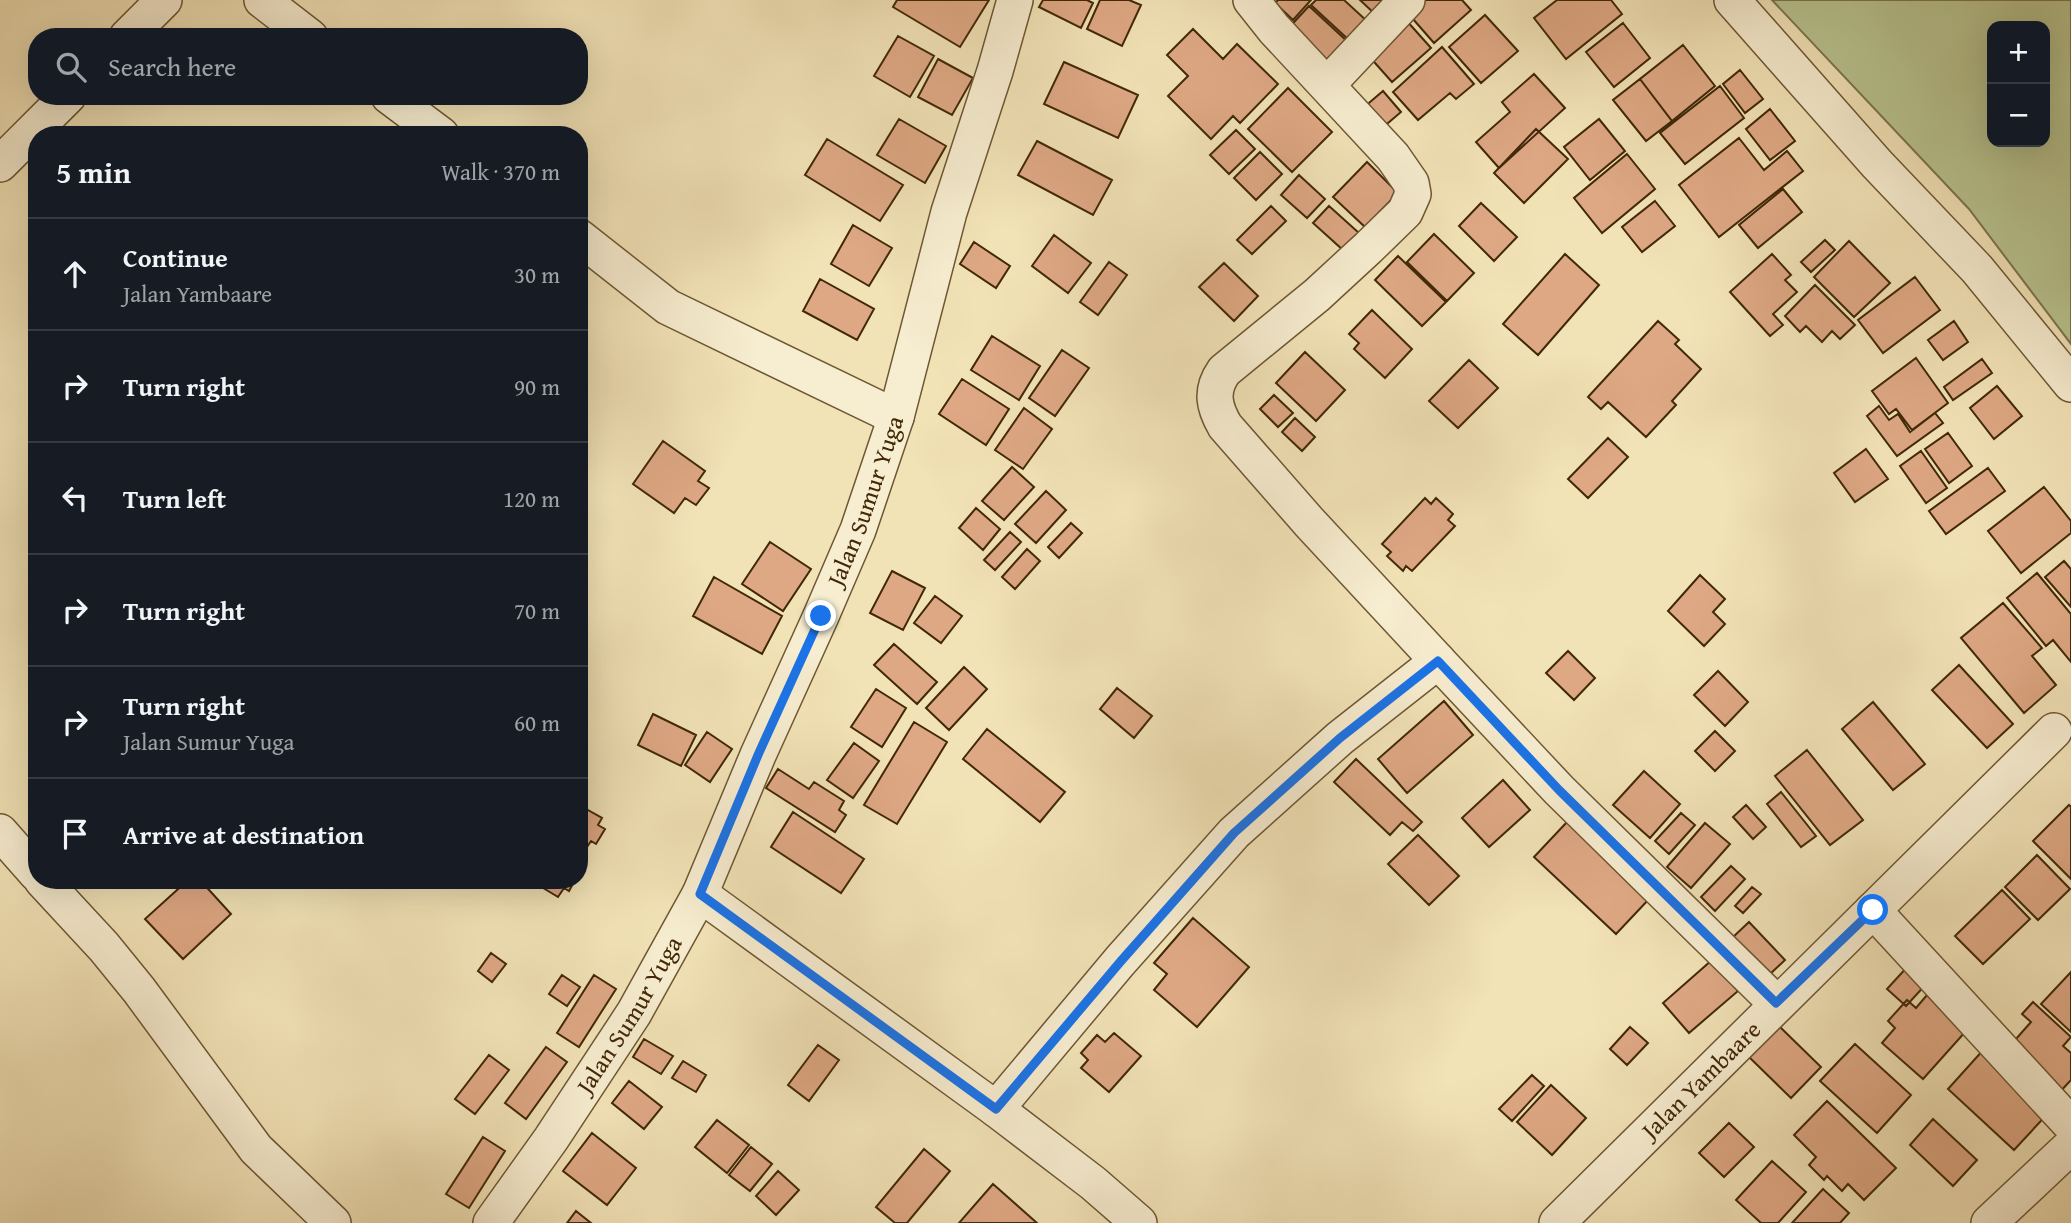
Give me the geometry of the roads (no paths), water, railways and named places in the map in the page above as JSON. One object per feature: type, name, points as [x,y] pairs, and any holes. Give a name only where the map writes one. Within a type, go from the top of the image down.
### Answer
[{"type":"street","points":[[136,28],[164,0]]},
{"type":"street","name":"Jalan Sumur Yuga","points":[[491,1223],[551,1139],[634,1013],[700,894],[758,755],[858,530],[896,417],[949,212],[996,71],[1015,0]]},
{"type":"street","points":[[1251,0],[1274,29],[1394,157],[1411,183],[1413,194],[1395,223],[1317,295],[1224,371],[1214,388],[1217,412],[1308,522],[1559,790],[1776,1003]]},
{"type":"street","points":[[1327,85],[1407,0]]},
{"type":"street","points":[[1732,0],[1921,212],[1977,269],[2071,384]]},
{"type":"street","points":[[279,5],[301,28]]},
{"type":"street","points":[[38,126],[59,105]]},
{"type":"street","points":[[401,105],[429,126]]},
{"type":"street","points":[[0,164],[28,136]]},
{"type":"street","points":[[588,244],[668,307],[896,417]]},
{"type":"street","points":[[996,1109],[1234,833],[1340,738],[1438,661]]},
{"type":"street","name":"Jalan Yambaare","points":[[1557,1223],[1776,1003],[2054,731]]},
{"type":"street","points":[[0,832],[28,864]]},
{"type":"street","points":[[50,889],[139,990],[256,1149],[333,1223]]},
{"type":"street","points":[[700,894],[996,1109],[1093,1183],[1139,1223]]},
{"type":"street","points":[[1873,910],[2071,1125]]},
{"type":"street","points":[[1989,1223],[2071,1146]]}]
